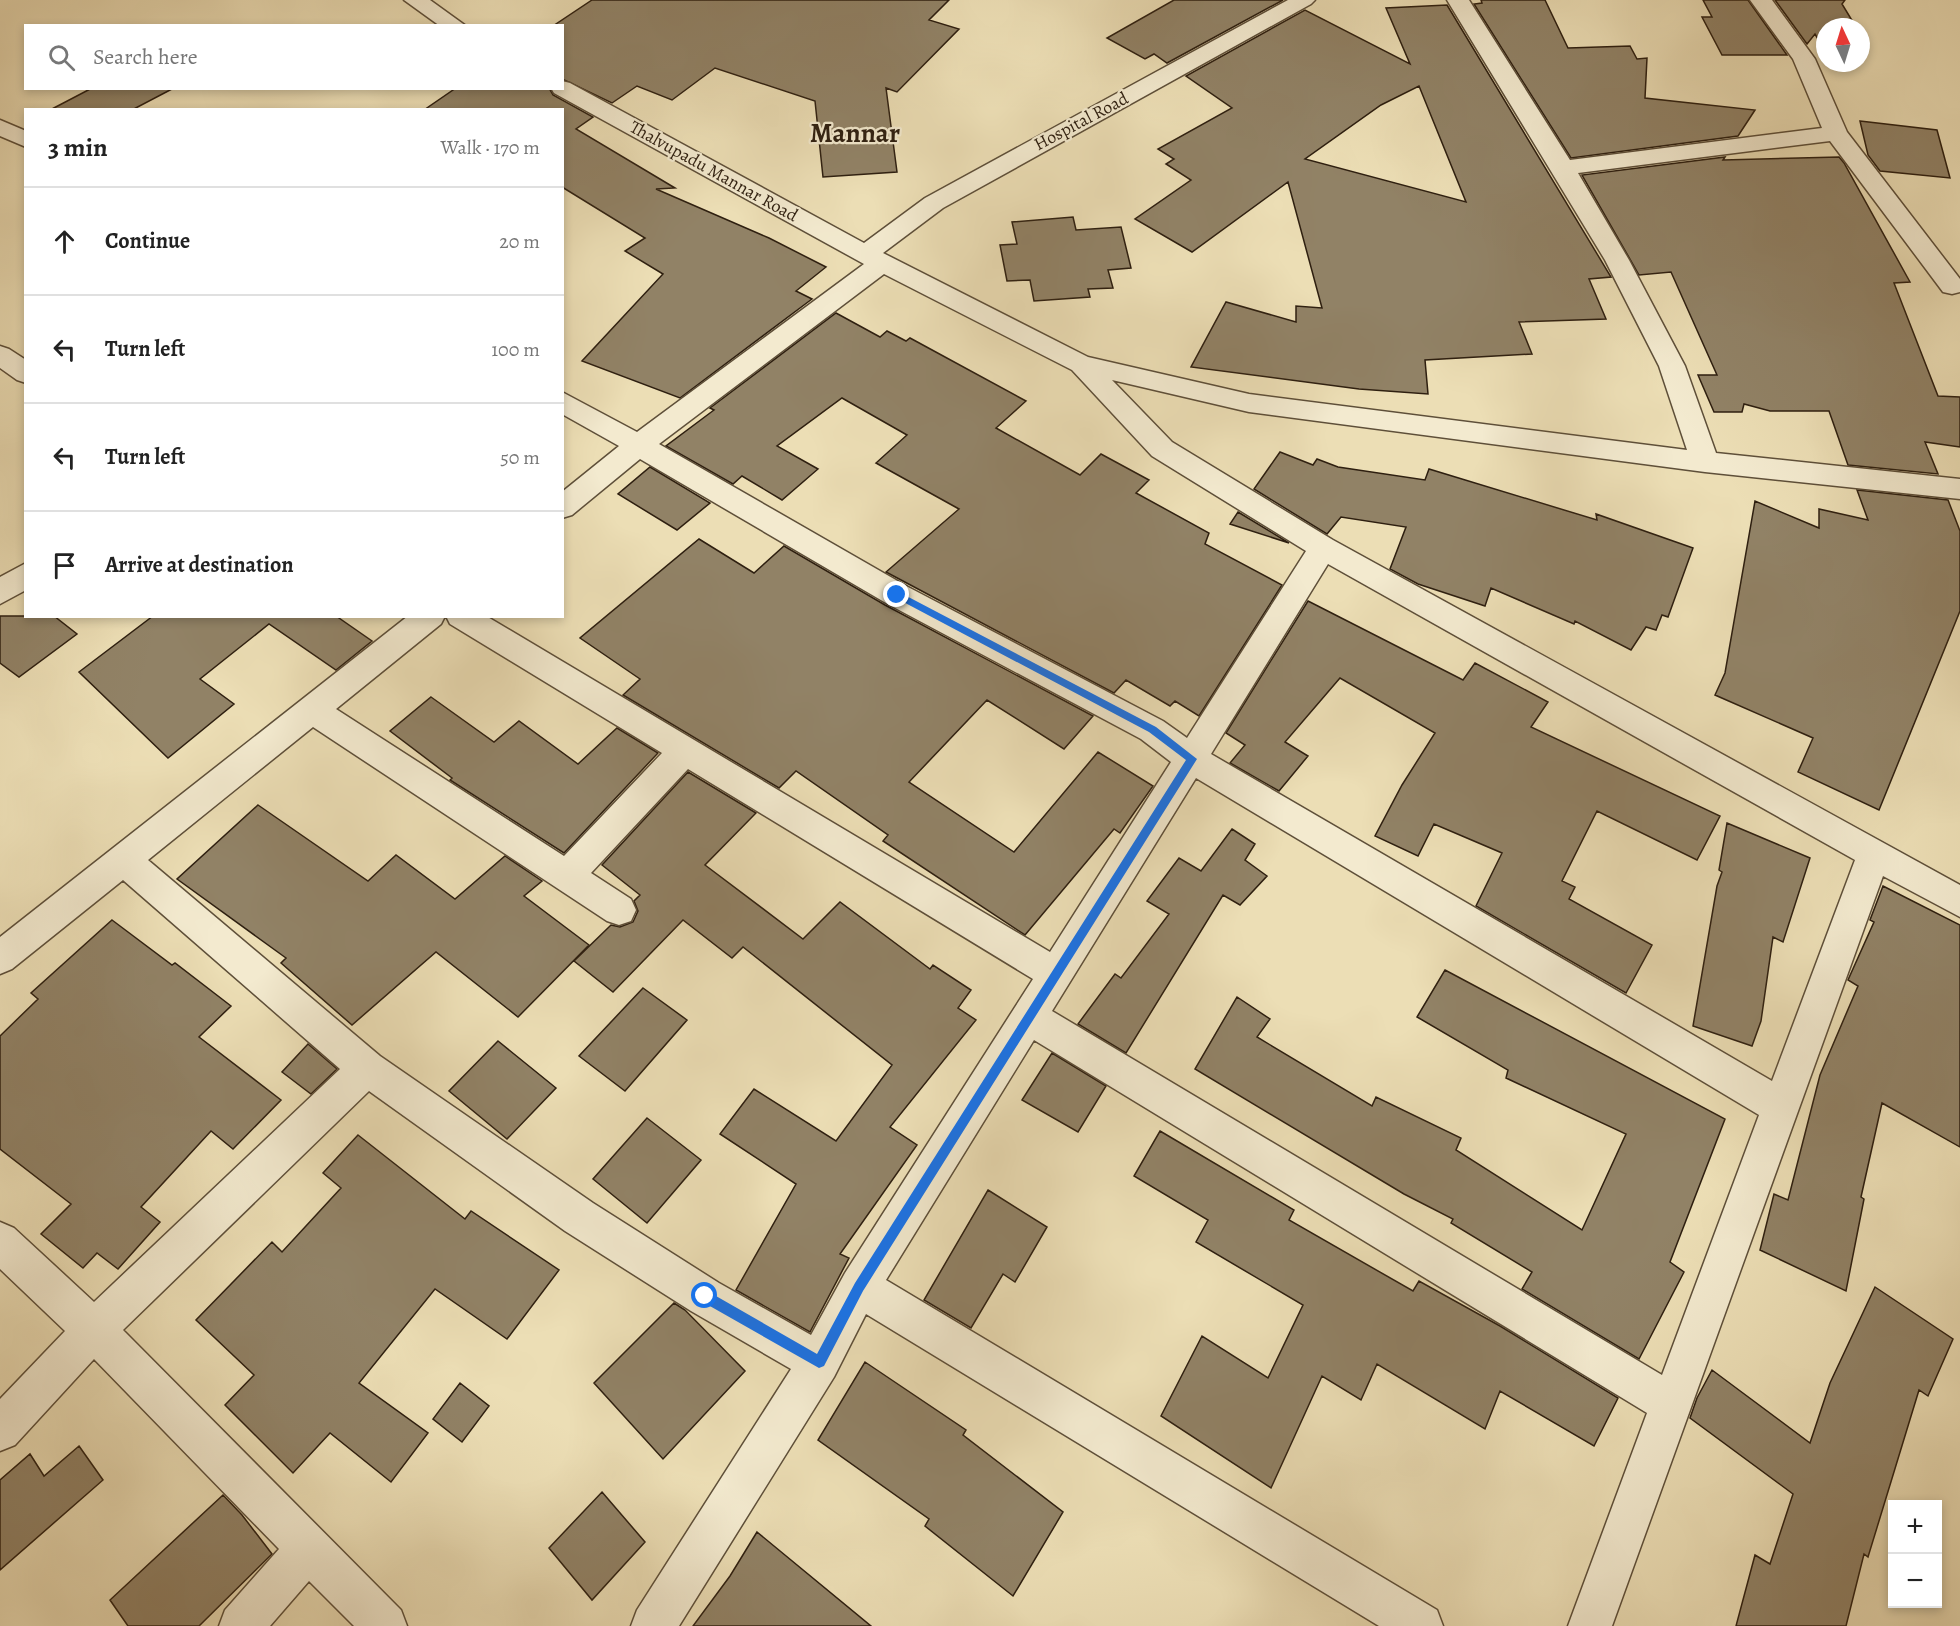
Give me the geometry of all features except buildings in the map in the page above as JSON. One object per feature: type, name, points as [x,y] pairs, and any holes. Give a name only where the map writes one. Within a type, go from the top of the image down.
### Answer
[{"type":"street","points":[[415,0],[453,24]]},
{"type":"street","name":"Hospital Road","points":[[564,506],[874,258],[934,203],[1304,0]]},
{"type":"street","points":[[1458,0],[1563,168],[1617,260],[1672,366],[1705,462]]},
{"type":"street","points":[[1761,0],[1803,59],[1836,133],[1952,286]]},
{"type":"street","name":"Thalvupadu Mannar Road","points":[[564,89],[874,258],[1081,364]]},
{"type":"street","points":[[0,127],[24,139]]},
{"type":"street","points":[[1563,168],[1836,133]]},
{"type":"street","points":[[0,355],[24,373]]},
{"type":"street","points":[[1081,364],[1249,403],[1705,462],[1960,489]]},
{"type":"street","points":[[1081,364],[1162,449],[1323,549],[1873,856],[1960,902]]},
{"type":"street","points":[[564,402],[640,444],[897,595],[1152,730],[1192,759],[1782,1108]]},
{"type":"street","points":[[653,1626],[819,1362],[859,1287],[1323,549]]},
{"type":"street","points":[[0,592],[24,575]]},
{"type":"street","points":[[0,958],[428,618]]},
{"type":"street","points":[[464,618],[1056,974]]},
{"type":"street","points":[[313,710],[619,910]]},
{"type":"street","points":[[567,876],[684,751]]},
{"type":"street","points":[[1590,1626],[1873,856]]},
{"type":"street","points":[[124,860],[367,1068],[579,1217],[705,1296],[819,1362]]},
{"type":"street","points":[[1029,1017],[1671,1404]]},
{"type":"street","points":[[0,1430],[94,1330],[367,1068]]},
{"type":"street","points":[[0,1242],[94,1330],[385,1626]]},
{"type":"street","points":[[859,1287],[1421,1626]]},
{"type":"street","points":[[241,1626],[299,1559],[313,1553]]},
{"type":"district","name":"Mannar","points":[[855,133]]},
{"type":"route","points":[[705,1296],[819,1362],[859,1287],[1192,759],[1152,730],[897,595]]}]
